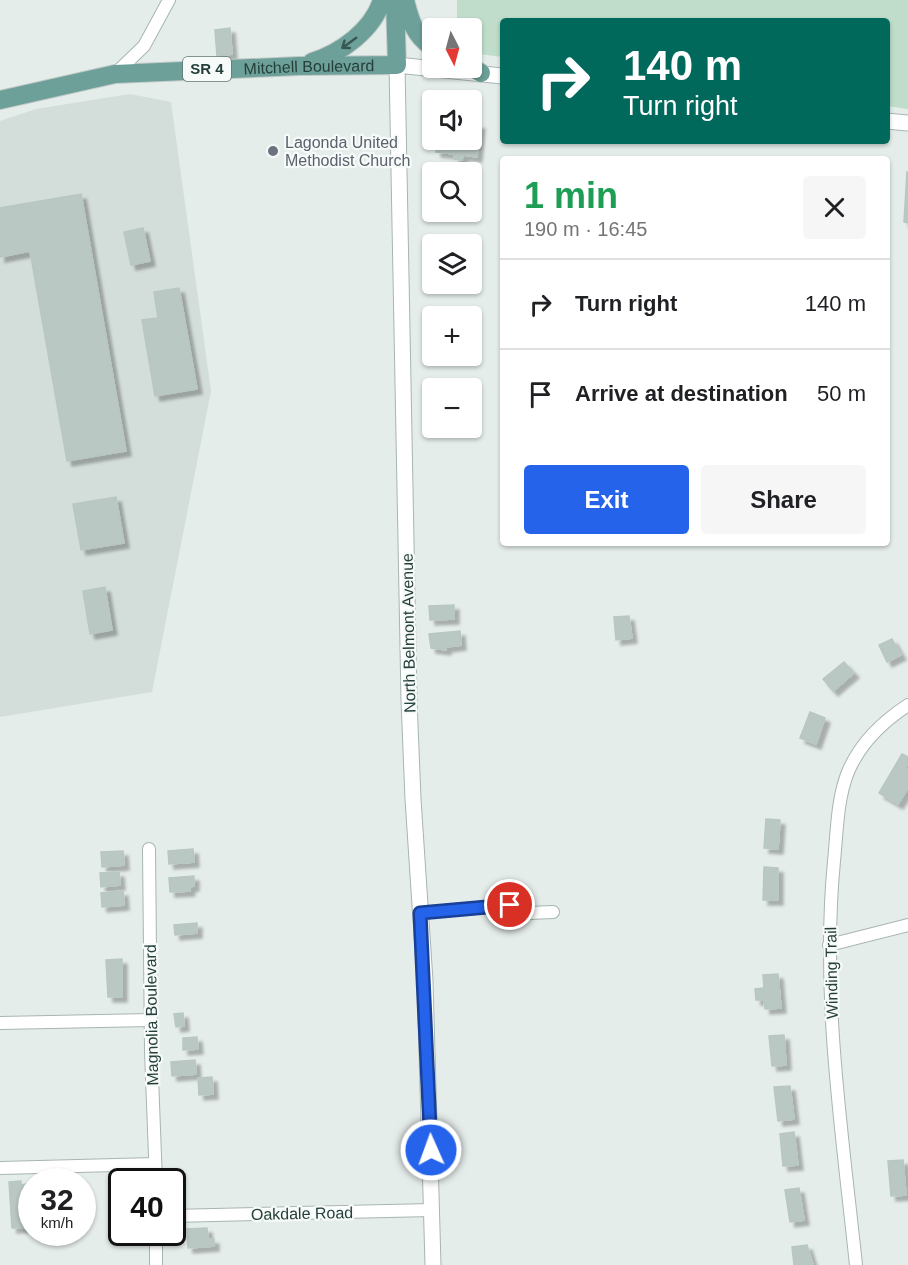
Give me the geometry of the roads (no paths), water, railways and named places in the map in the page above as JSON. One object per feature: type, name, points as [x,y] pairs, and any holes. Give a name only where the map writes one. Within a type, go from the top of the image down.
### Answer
[{"type":"main road","name":"SR 4","points":[[299,66],[330,56],[360,35],[382,0]]},
{"type":"main road","name":"North Belmont Avenue","points":[[395,0],[397,65]]},
{"type":"main road","points":[[405,0],[411,24],[422,38]]},
{"type":"main road","name":"Mitchell Boulevard","points":[[115,74],[299,66],[397,65]]},
{"type":"main road","name":"SR 4","points":[[0,100],[56,85],[115,74]]},
{"type":"street","points":[[115,74],[144,46],[169,0]]},
{"type":"street","name":"Mitchell Boulevard","points":[[397,65],[422,67]]},
{"type":"street","name":"North Belmont Avenue","points":[[397,65],[410,700],[433,1265]]},
{"type":"street","name":"Mitchell Boulevard","points":[[482,71],[500,76]]},
{"type":"street","points":[[890,121],[908,123]]},
{"type":"street","name":"Winding Trail","points":[[856,1265],[834,1051],[829,945],[837,829],[847,774],[854,759],[878,728],[908,705]]},
{"type":"street","name":"Magnolia Boulevard","points":[[149,849],[155,1168]]},
{"type":"street","points":[[420,913],[510,905],[529,913],[553,912]]},
{"type":"street","points":[[829,945],[908,925]]},
{"type":"street","points":[[0,1023],[151,1020]]},
{"type":"street","points":[[0,1168],[155,1164]]},
{"type":"street","name":"Oakdale Road","points":[[186,1216],[432,1210]]},
{"type":"street","points":[[156,1246],[156,1265]]},
{"type":"place","name":"Lagonda United Methodist Church","points":[[273,151]]}]
